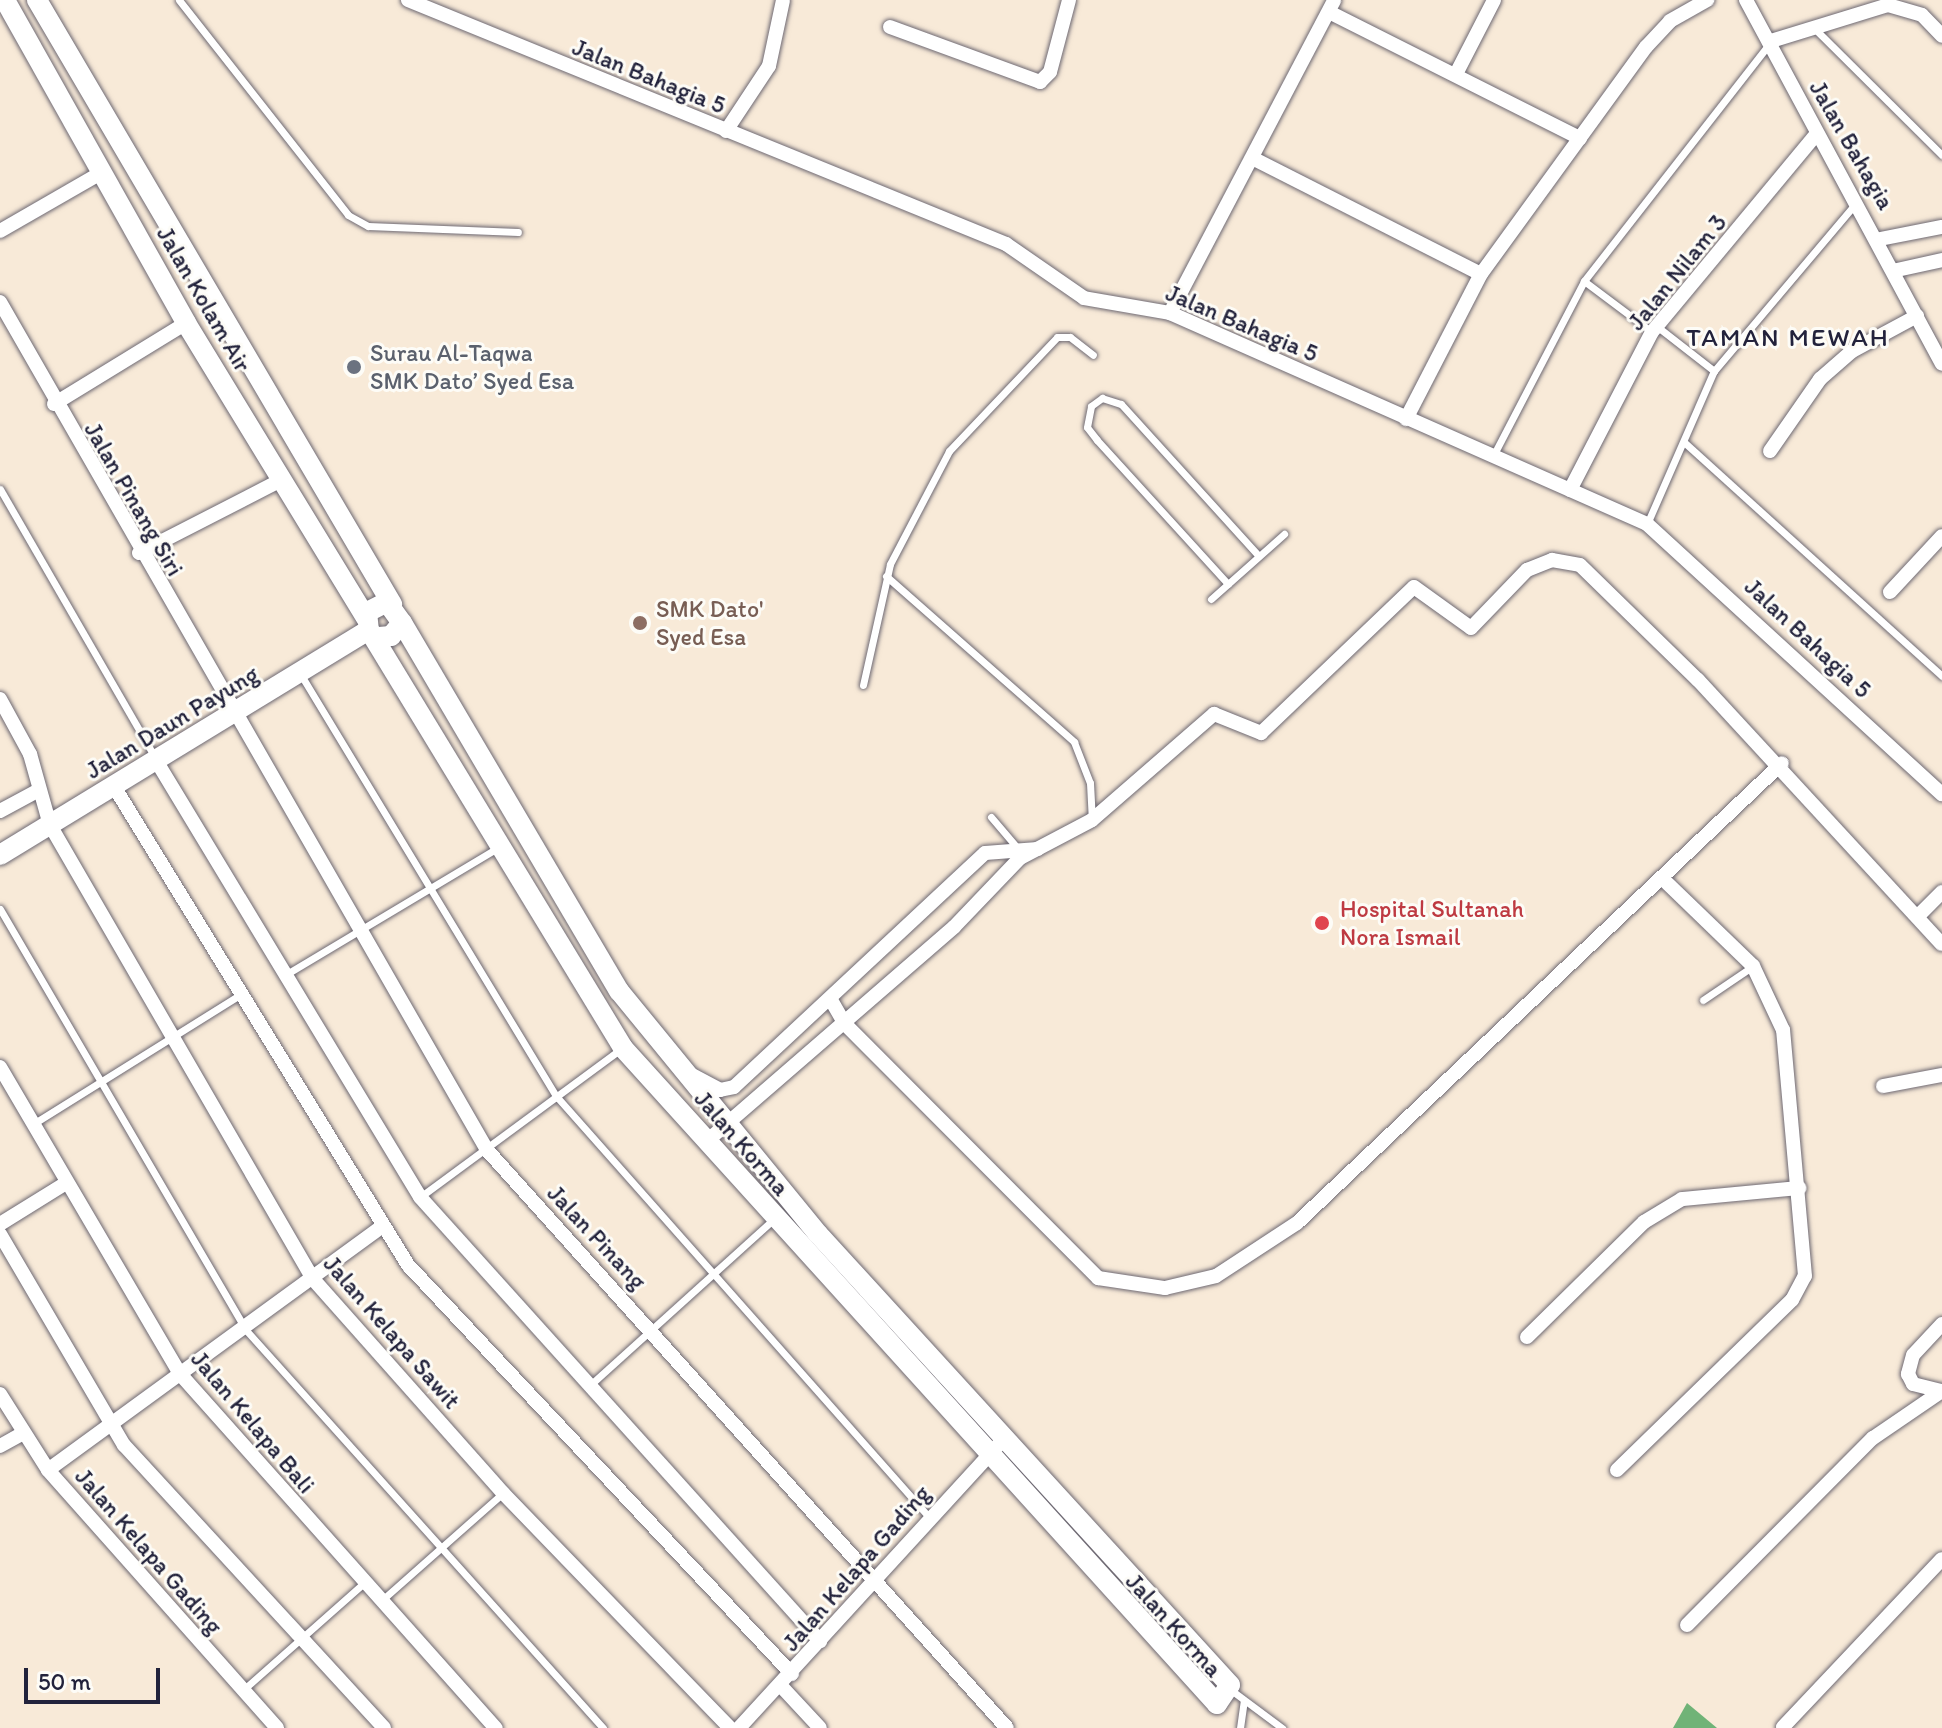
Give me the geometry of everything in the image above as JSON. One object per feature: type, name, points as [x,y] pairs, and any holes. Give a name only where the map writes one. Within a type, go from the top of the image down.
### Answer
[{"type":"street","name":"Jalan Kolam Air","points":[[5,0],[186,323],[279,481],[371,628]]},
{"type":"street","name":"Jalan Kolam Air","points":[[37,0],[402,623]]},
{"type":"street","name":"Jalan Bahagia 5","points":[[408,0],[1006,244],[1084,298],[1170,313],[1492,459],[1647,524],[1942,794]]},
{"type":"street","points":[[726,131],[769,66],[783,0]]},
{"type":"street","points":[[890,27],[1040,82],[1050,72],[1069,0]]},
{"type":"street","points":[[1456,74],[1494,0]]},
{"type":"street","points":[[1406,419],[1481,274],[1646,47],[1670,21],[1707,0]]},
{"type":"street","name":"Jalan Bahagia","points":[[1746,0],[1771,41],[1815,136],[1880,239],[1917,316],[1937,344],[1942,364]]},
{"type":"street","points":[[1771,41],[1817,31],[1888,5],[1922,15],[1942,36]]},
{"type":"street","points":[[1170,313],[1254,159],[1331,6],[1580,138]]},
{"type":"street","name":"Jalan Nilam 3","points":[[1570,490],[1656,330],[1815,136]]},
{"type":"street","points":[[1254,159],[1481,274]]},
{"type":"street","points":[[0,231],[101,173]]},
{"type":"street","points":[[1880,239],[1942,227]]},
{"type":"street","points":[[1897,270],[1942,260]]},
{"type":"street","name":"Jalan Pinang Siri","points":[[0,302],[54,404],[234,717]]},
{"type":"street","points":[[1770,451],[1820,379],[1917,316]]},
{"type":"street","points":[[54,404],[186,323]]},
{"type":"street","points":[[139,553],[279,481]]},
{"type":"street","points":[[1890,592],[1942,536]]},
{"type":"street","points":[[682,1069],[720,1090],[734,1087],[831,1000],[985,853],[1020,853],[1038,849],[1092,820],[1214,714],[1261,733],[1414,587],[1471,628],[1527,570],[1552,560],[1580,565],[1782,763],[1942,944]]},
{"type":"street","points":[[392,604],[376,603],[371,628],[391,636],[402,623]]},
{"type":"street","name":"Jalan Korma","points":[[371,628],[623,1048],[773,1220],[1210,1704],[1238,1696],[724,1126],[619,991],[402,623]]},
{"type":"street","name":"Jalan Daun Payung","points":[[0,855],[234,717],[371,628]]},
{"type":"street","name":"Jalan Kelapa Sawit","points":[[0,699],[30,754],[50,825],[313,1279],[503,1493],[730,1728]]},
{"type":"street","name":"Jalan Pinang","points":[[234,717],[357,933],[487,1150],[652,1329],[1007,1728]]},
{"type":"street","points":[[157,762],[420,1197],[820,1641]]},
{"type":"street","points":[[831,1000],[845,1024],[1076,1260],[1098,1278],[1165,1288],[1216,1276],[1297,1223],[1664,880],[1782,763]]},
{"type":"street","points":[[115,788],[380,1228],[569,1441],[792,1674]]},
{"type":"street","points":[[0,811],[39,790]]},
{"type":"street","points":[[707,1141],[880,992],[1020,853]]},
{"type":"street","points":[[1617,1470],[1792,1300],[1805,1276],[1783,1030],[1753,966],[1664,880]]},
{"type":"street","points":[[1918,916],[1942,892]]},
{"type":"street","points":[[863,970],[880,992]]},
{"type":"street","name":"Jalan Kelapa Bali","points":[[0,1067],[181,1375],[363,1584],[496,1728]]},
{"type":"street","points":[[1883,1086],[1942,1075]]},
{"type":"street","points":[[0,1224],[66,1183]]},
{"type":"street","points":[[1527,1337],[1644,1222],[1682,1199],[1799,1188]]},
{"type":"street","points":[[48,1470],[380,1228]]},
{"type":"street","points":[[0,1234],[112,1425],[384,1728]]},
{"type":"street","points":[[1942,1324],[1913,1355],[1908,1374],[1913,1384],[1942,1391]]},
{"type":"street","points":[[1687,1625],[1873,1438],[1942,1391]]},
{"type":"street","name":"Jalan Kelapa Gading","points":[[0,1394],[48,1470],[277,1728]]},
{"type":"street","points":[[0,1446],[23,1433]]},
{"type":"street","name":"Jalan Kelapa Gading","points":[[739,1728],[792,1674],[929,1517],[1006,1437]]},
{"type":"street","points":[[1783,1727],[1942,1559]]},
{"type":"street","points":[[781,1686],[820,1728]]},
{"type":"lane","points":[[179,0],[348,215],[368,226],[518,232]]},
{"type":"lane","points":[[1817,31],[1942,155]]},
{"type":"lane","points":[[1492,459],[1584,281],[1771,41]]},
{"type":"lane","points":[[1647,524],[1714,371],[1857,202]]},
{"type":"lane","points":[[1584,281],[1714,371]]},
{"type":"lane","points":[[863,685],[886,576],[949,451],[982,409],[1057,337],[1070,337],[1093,355]]},
{"type":"lane","points":[[1228,584],[1097,440],[1087,427],[1091,406],[1102,398],[1121,404],[1259,556]]},
{"type":"lane","points":[[1685,443],[1942,676]]},
{"type":"lane","points":[[0,489],[157,762]]},
{"type":"lane","points":[[1211,599],[1284,534]]},
{"type":"lane","points":[[886,576],[1074,742],[1090,783],[1092,820]]},
{"type":"lane","points":[[301,675],[425,889],[557,1097],[929,1517]]},
{"type":"lane","points":[[991,817],[1020,853]]},
{"type":"lane","points":[[284,976],[503,845]]},
{"type":"lane","points":[[0,909],[245,1329],[374,1480],[444,1548],[603,1728]]},
{"type":"lane","points":[[1703,1000],[1753,966]]},
{"type":"lane","points":[[33,1124],[241,994]]},
{"type":"lane","points":[[420,1197],[623,1048]]},
{"type":"lane","points":[[589,1386],[773,1220]]},
{"type":"lane","points":[[380,1602],[503,1493]]},
{"type":"lane","points":[[243,1690],[363,1584]]},
{"type":"lane","points":[[1238,1696],[1240,1728]]},
{"type":"lane","points":[[1238,1696],[1282,1728]]},
{"type":"green space","points":[[1687,1703],[1717,1728],[1673,1728]]},
{"type":"place","name":"Surau Al-Taqwa SMK Dato’ Syed Esa","points":[[354,367]]},
{"type":"place","name":"SMK Dato' Syed Esa","points":[[640,623]]},
{"type":"place","name":"Hospital Sultanah Nora Ismail","points":[[1322,923]]},
{"type":"district","name":"TAMAN MEWAH","points":[[1788,338]]}]
